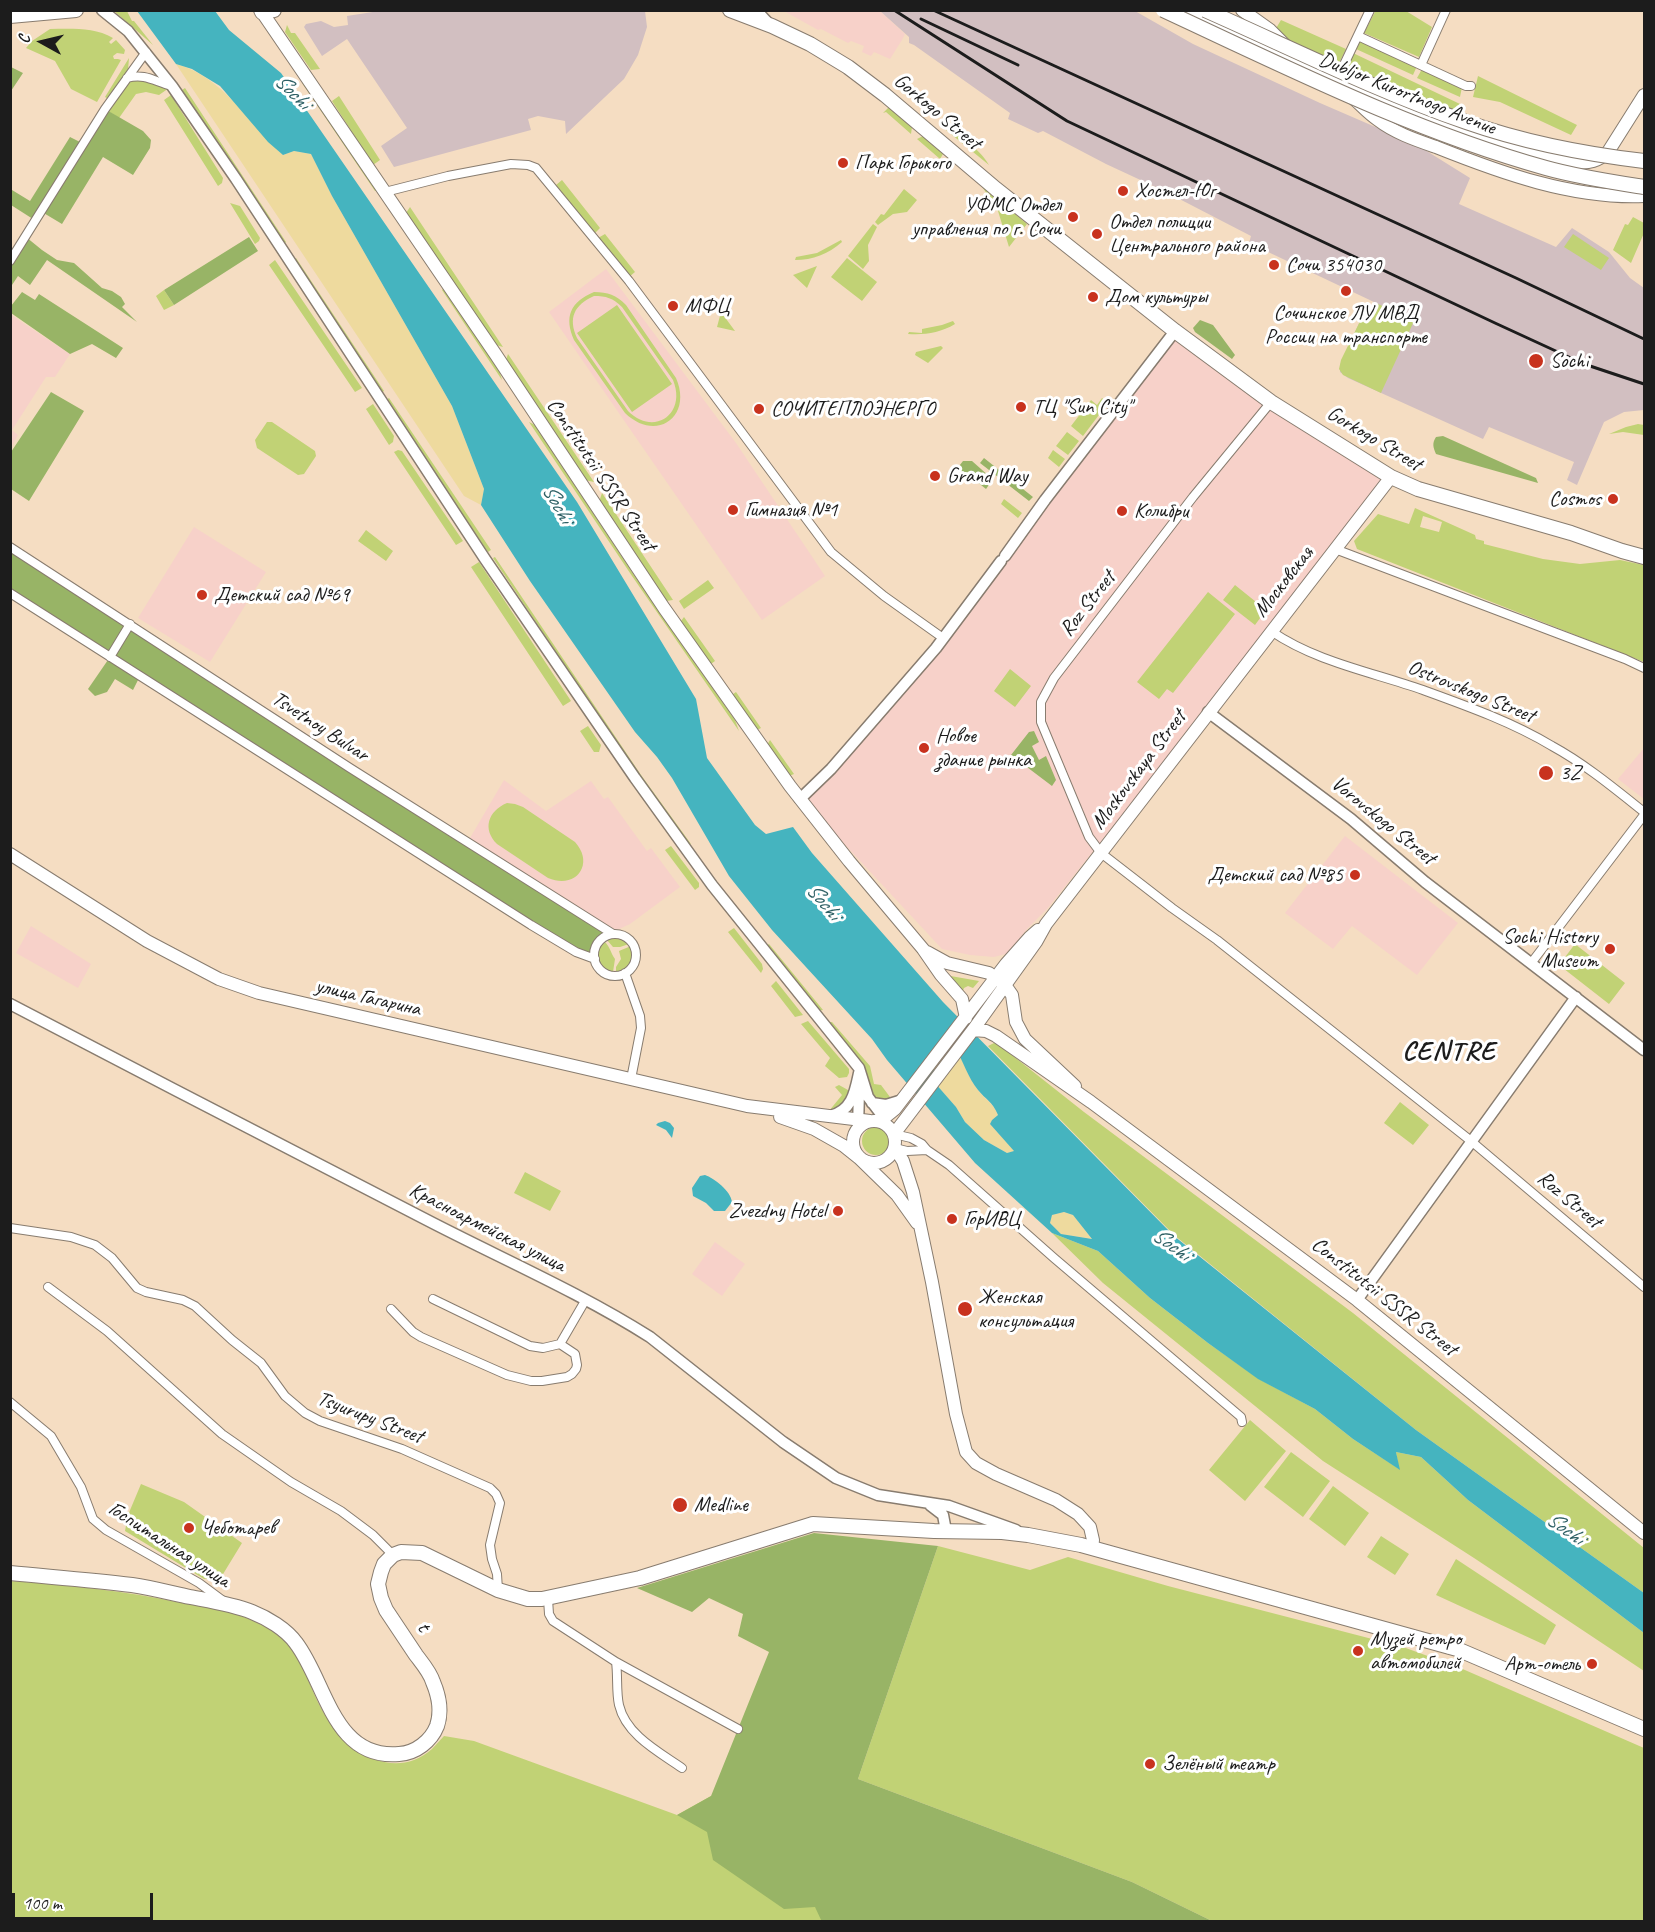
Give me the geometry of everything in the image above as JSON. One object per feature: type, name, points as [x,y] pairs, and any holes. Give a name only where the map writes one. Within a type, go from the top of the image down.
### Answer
[{"type":"main road","points":[[10,16],[76,10]]},
{"type":"main road","name":"Gorkogo Street","points":[[730,10],[772,26],[816,47],[848,66],[1066,245],[1175,330],[1271,402],[1391,477],[1418,489],[1571,533],[1644,557]]},
{"type":"main road","name":"Gorkogo Street","points":[[754,10],[772,26]]},
{"type":"main road","name":"Dubljor Kurortnogo Avenue","points":[[1163,10],[1324,84],[1461,141],[1548,168],[1644,187]]},
{"type":"main road","points":[[1183,10],[1427,118],[1506,146],[1584,164],[1601,158],[1608,152],[1644,95]]},
{"type":"main road","points":[[1205,10],[1429,109],[1467,123],[1552,147],[1644,161]]},
{"type":"main road","points":[[1242,10],[1270,30],[1286,46]]},
{"type":"main road","name":"Constitutsii SSSR Street","points":[[265,11],[664,608],[800,800],[962,999],[965,1019]]},
{"type":"main road","points":[[1336,79],[1379,121],[1396,131],[1477,164],[1574,190],[1623,197],[1644,196]]},
{"type":"main road","name":"Московская","points":[[1208,712],[1391,477]]},
{"type":"main road","name":"Moskovskaya Street","points":[[1000,981],[1036,942],[1046,924],[1208,712]]},
{"type":"main road","name":"улица Гагарина","points":[[10,854],[147,941],[229,983],[259,993],[747,1106]]},
{"type":"main road","points":[[923,949],[947,963],[989,973],[1000,981],[1012,995],[1016,1022],[1025,1039],[1091,1102]]},
{"type":"main road","points":[[895,1148],[888,1159],[870,1164],[856,1154],[853,1138],[895,1109],[965,1019],[1000,981]]},
{"type":"main road","points":[[747,1106],[876,1124],[909,1112],[973,1030],[1000,981]]},
{"type":"main road","points":[[973,1030],[986,1031],[996,1036],[1091,1102]]},
{"type":"main road","name":"Constitutsii SSSR Street","points":[[1091,1102],[1358,1300],[1644,1533]]},
{"type":"main road","points":[[747,1106],[814,1129],[844,1146],[897,1195],[919,1227]]},
{"type":"main road","points":[[876,1124],[903,1161],[913,1192],[956,1414],[966,1452],[971,1459],[996,1474],[1046,1496],[1078,1514],[1090,1527],[1092,1548]]},
{"type":"main road","points":[[393,1555],[401,1552],[422,1553],[498,1590],[528,1599],[548,1599],[640,1578],[813,1524],[1028,1534],[1092,1548],[1457,1649],[1644,1729]]},
{"type":"main road","name":"t","points":[[10,1573],[135,1586],[227,1604],[252,1612],[284,1630],[295,1641],[306,1658],[327,1705],[338,1723],[352,1738],[373,1752],[384,1755],[405,1754],[424,1744],[434,1733],[439,1720],[440,1704],[433,1680],[381,1598],[378,1584],[381,1572],[384,1564],[393,1555]]},
{"type":"street","points":[[102,10],[118,22],[146,52],[172,86],[242,188],[485,559],[635,778],[708,880],[860,1070],[876,1124]]},
{"type":"street","points":[[1336,79],[1370,10]]},
{"type":"street","points":[[1421,65],[1446,10]]},
{"type":"street","points":[[1358,36],[1466,86],[1471,86]]},
{"type":"street","points":[[10,261],[146,52]]},
{"type":"street","points":[[127,78],[146,77],[172,86]]},
{"type":"street","points":[[385,192],[448,176],[511,164],[536,168],[629,280],[831,552],[884,597],[943,638]]},
{"type":"street","points":[[800,800],[831,769],[943,638],[1175,330]]},
{"type":"street","name":"Roz Street","points":[[1271,402],[1191,500],[1054,678],[1041,702],[1041,722],[1089,837],[1101,853],[1217,940],[1471,1141],[1644,1287]]},
{"type":"street","name":"Tsvetnoy Bulvar","points":[[10,547],[444,829],[613,934]]},
{"type":"street","points":[[1335,549],[1644,668]]},
{"type":"street","points":[[10,594],[531,925],[576,952],[595,959]]},
{"type":"street","points":[[110,657],[130,624]]},
{"type":"street","name":"Ostrovskogo Street","points":[[1271,630],[1300,649],[1422,690],[1532,735],[1565,753],[1644,813]]},
{"type":"street","name":"Vorovskogo Street","points":[[1208,712],[1340,810],[1425,882],[1644,1050]]},
{"type":"street","points":[[1532,962],[1644,813]]},
{"type":"street","points":[[613,934],[625,936],[636,951],[634,964],[625,973],[615,976],[605,973],[597,965],[595,959],[598,943],[613,934]]},
{"type":"street","points":[[625,973],[640,1016],[641,1028],[631,1079]]},
{"type":"street","points":[[1358,1300],[1576,997]]},
{"type":"street","name":"Красноармейская улица","points":[[10,1004],[585,1301],[650,1338],[783,1443],[820,1469],[878,1495],[950,1506],[1028,1534]]},
{"type":"street","points":[[860,1070],[865,1090],[872,1103],[876,1124]]},
{"type":"street","points":[[827,1116],[839,1113],[852,1101],[860,1070]]},
{"type":"street","points":[[872,1103],[886,1105],[900,1100]]},
{"type":"street","points":[[876,1124],[922,1144],[949,1165],[1054,1258],[1241,1417],[1242,1422]]},
{"type":"street","points":[[895,1148],[907,1151],[927,1150]]},
{"type":"street","name":"Tsyurupy Street","points":[[10,1228],[71,1237],[95,1245],[112,1258],[137,1288],[183,1300],[195,1306],[261,1363],[285,1396],[305,1413],[320,1421],[402,1449],[490,1488],[500,1503],[490,1545],[497,1574],[498,1590]]},
{"type":"street","points":[[48,1287],[107,1331],[222,1434],[291,1482],[341,1511],[373,1535],[393,1555]]},
{"type":"street","points":[[432,1299],[530,1346],[543,1348],[560,1344],[585,1301]]},
{"type":"street","points":[[391,1310],[413,1332],[507,1375],[521,1379],[542,1381],[567,1377],[574,1372],[577,1365],[575,1354],[560,1344]]},
{"type":"street","name":"Госпитальная улица","points":[[10,1402],[51,1436],[81,1487],[95,1522],[199,1583],[227,1604]]},
{"type":"street","points":[[930,1504],[943,1515],[940,1531]]},
{"type":"street","points":[[548,1599],[549,1614],[553,1621],[616,1662],[738,1729]]},
{"type":"street","points":[[616,1662],[619,1705],[625,1719],[636,1734],[682,1768]]},
{"type":"shaded area","points":[[379,11],[645,11],[647,27],[638,55],[624,79],[566,134],[565,121],[538,116],[528,119],[531,130],[394,167],[381,146],[407,128],[347,39],[322,56],[304,27],[306,24],[321,21],[334,27],[348,25],[347,16]]},
{"type":"shaded area","points":[[784,11],[880,11],[905,34],[890,59],[874,52],[871,56],[862,52],[864,46],[851,41],[848,43],[821,29],[818,30]]},
{"type":"shaded area","points":[[880,11],[1135,11],[1193,44],[1417,145],[1470,178],[1459,204],[1556,247],[1572,228],[1609,252],[1630,278],[1644,288],[1644,410],[1624,412],[1604,422],[1577,485],[1567,480],[1574,462],[1489,427],[1483,439],[1348,378],[1340,372],[1340,365],[1366,308],[1370,310],[1374,302],[1249,243],[1251,236],[1162,190],[1043,131],[1038,133],[1008,119],[1010,113],[909,43],[909,37]]},
{"type":"shaded area","name":"Гимназия №1","points":[[606,269],[736,443],[825,576],[762,620],[549,312]]},
{"type":"shaded area","points":[[11,315],[70,354],[55,377],[46,377],[12,430],[18,435],[11,448]]},
{"type":"shaded area","points":[[1174,337],[1263,404],[1385,478],[1107,834],[1009,953],[994,957],[942,949],[808,805],[806,798],[841,764]]},
{"type":"shaded area","name":"Детский сад №69","points":[[194,527],[266,572],[210,662],[138,618]]},
{"type":"shaded area","points":[[1644,748],[1644,799],[1618,779]]},
{"type":"shaded area","points":[[504,780],[546,811],[591,781],[604,799],[608,797],[647,851],[651,848],[680,887],[630,924],[619,929],[612,929],[471,841],[470,838]]},
{"type":"shaded area","name":"Детский сад №85","points":[[1345,836],[1458,923],[1417,975],[1352,926],[1333,949],[1285,913]]},
{"type":"shaded area","points":[[31,926],[91,964],[78,988],[16,953]]},
{"type":"shaded area","points":[[715,1242],[745,1264],[722,1296],[692,1274]]},
{"type":"green space","points":[[1376,10],[1406,11],[1432,27],[1419,57],[1364,33]]},
{"type":"green space","points":[[114,11],[127,11],[132,21],[153,45]]},
{"type":"green space","points":[[1281,20],[1346,49],[1339,63],[1289,42],[1275,30]]},
{"type":"green space","points":[[287,25],[320,69],[311,70],[285,32]]},
{"type":"green space","points":[[50,29],[82,29],[106,34],[113,38],[109,42],[111,44],[116,40],[125,50],[124,54],[117,53],[113,56],[114,59],[121,60],[97,102],[71,89],[55,61],[26,48]]},
{"type":"green space","points":[[1360,41],[1417,66],[1413,75],[1356,49]]},
{"type":"green space","points":[[1353,53],[1460,104],[1456,113],[1347,68]]},
{"type":"green space","points":[[129,58],[128,70],[110,100],[105,97]]},
{"type":"green space","points":[[11,67],[23,73],[11,91]]},
{"type":"green space","points":[[1422,69],[1462,87],[1460,97],[1417,78]]},
{"type":"green space","points":[[133,76],[169,88],[159,95],[146,92],[136,94],[119,118],[105,109]]},
{"type":"green space","points":[[1478,76],[1577,125],[1571,135],[1500,102],[1473,97]]},
{"type":"green space","points":[[304,81],[377,191],[302,83]]},
{"type":"green space","points":[[185,88],[286,242],[283,245],[182,90]]},
{"type":"green space","points":[[171,95],[223,178],[222,183],[218,186],[164,100]]},
{"type":"green space","points":[[339,96],[380,160],[373,165],[332,101]]},
{"type":"green space","points":[[889,107],[912,127],[911,134],[886,112],[883,113]]},
{"type":"green space","points":[[105,109],[143,131],[151,140],[150,148],[133,175],[103,157],[62,224],[42,212],[36,221],[11,205],[12,190],[30,201],[70,137],[84,144]]},
{"type":"green space","points":[[946,130],[970,144],[989,165]]},
{"type":"green space","points":[[923,136],[943,154],[940,159],[917,139]]},
{"type":"green space","points":[[562,180],[600,228],[594,234],[556,185]]},
{"type":"green space","points":[[981,185],[1027,224],[1009,247],[998,211]]},
{"type":"green space","points":[[904,189],[917,200],[907,212],[893,214],[878,225],[875,222],[881,214],[884,215]]},
{"type":"green space","points":[[230,203],[240,206],[260,238],[255,244]]},
{"type":"green space","points":[[410,207],[503,347],[496,345],[406,213]]},
{"type":"green space","points":[[1633,217],[1644,223],[1644,233],[1631,263],[1613,250],[1625,224],[1628,225]]},
{"type":"green space","points":[[873,224],[877,227],[868,245],[869,261],[863,269],[848,256]]},
{"type":"green space","points":[[605,234],[635,272],[629,277],[598,238]]},
{"type":"green space","points":[[1573,234],[1609,258],[1601,270],[1564,247]]},
{"type":"green space","points":[[26,237],[57,260],[74,263],[102,288],[121,297],[125,304],[122,307],[137,322],[47,260],[30,285],[18,276],[12,285],[10,261]]},
{"type":"green space","points":[[249,237],[258,251],[174,305],[164,290]]},
{"type":"green space","points":[[841,240],[842,242],[837,246],[820,256],[795,260],[796,257],[817,253]]},
{"type":"green space","points":[[296,258],[384,391],[381,393],[293,261]]},
{"type":"green space","points":[[847,258],[877,282],[862,301],[831,277]]},
{"type":"green space","points":[[275,260],[362,388],[355,392],[269,265]]},
{"type":"green space","points":[[817,266],[807,288],[793,275]]},
{"type":"green space","points":[[444,288],[500,373],[502,380],[442,290]]},
{"type":"green space","points":[[164,290],[174,305],[164,310],[156,296]]},
{"type":"green space","points":[[22,292],[35,300],[39,294],[123,348],[116,358],[92,344],[70,354],[11,313],[11,306]]},
{"type":"green space","points":[[594,292],[604,293],[615,296],[626,305],[676,378],[680,392],[680,404],[676,414],[668,421],[648,426],[637,422],[625,413],[574,340],[570,324],[571,311],[579,300]],"holes":[[[594,296],[606,297],[622,307],[673,380],[676,403],[666,418],[657,422],[648,422],[638,419],[628,411],[577,338],[573,324],[577,308]]]},
{"type":"green space","points":[[1374,302],[1414,321],[1381,393],[1343,375],[1339,369],[1341,360],[1366,309],[1370,310]]},
{"type":"green space","points":[[617,305],[672,384],[632,412],[577,333]]},
{"type":"green space","points":[[721,312],[735,331],[717,327]]},
{"type":"green space","points":[[1200,320],[1213,325],[1235,355],[1232,359],[1195,332],[1193,328]]},
{"type":"green space","points":[[953,321],[955,324],[938,331],[926,334],[908,334],[909,332],[922,333],[922,329]]},
{"type":"green space","points":[[941,346],[943,348],[928,363],[915,355],[916,352]]},
{"type":"green space","points":[[508,354],[594,482],[585,480],[507,363]]},
{"type":"green space","points":[[51,392],[84,411],[29,501],[11,489],[11,452]]},
{"type":"green space","points":[[389,398],[491,550],[488,552],[386,400]]},
{"type":"green space","points":[[1102,398],[1108,403],[1083,436],[1071,426],[1091,400],[1097,405]]},
{"type":"green space","points":[[373,404],[394,436],[393,442],[389,445],[366,409]]},
{"type":"green space","points":[[267,422],[272,422],[315,451],[316,456],[304,474],[298,475],[257,448],[255,440]]},
{"type":"green space","points":[[529,422],[535,425],[634,575],[735,720],[739,731],[632,576]]},
{"type":"green space","points":[[1644,425],[1644,435],[1623,432],[1609,434],[1626,427]]},
{"type":"green space","points":[[1067,432],[1079,441],[1068,455],[1056,446]]},
{"type":"green space","points":[[1443,436],[1536,478],[1538,483],[1436,454],[1434,441],[1436,437]]},
{"type":"green space","points":[[1053,450],[1065,459],[1059,467],[1048,458]]},
{"type":"green space","points":[[402,451],[463,541],[456,545],[394,452]]},
{"type":"green space","points":[[984,458],[1033,497],[1029,501],[980,463]]},
{"type":"green space","points":[[963,461],[972,461],[990,477],[991,482],[986,489],[976,481],[974,483],[967,478],[969,475],[965,472],[962,475],[956,470]]},
{"type":"green space","points":[[602,493],[673,600],[666,601],[599,502]]},
{"type":"green space","points":[[1004,499],[1022,513],[1018,518],[1001,504]]},
{"type":"green space","points":[[1415,508],[1475,535],[1476,539],[1484,541],[1484,544],[1543,559],[1580,564],[1620,560],[1644,565],[1644,662],[1357,549],[1354,541],[1378,514],[1409,524]],"holes":[[[1423,516],[1442,522],[1439,532],[1420,527]]]},
{"type":"green space","points":[[366,530],[393,551],[386,561],[358,541]]},
{"type":"green space","points":[[10,547],[613,934],[605,937],[599,943],[595,959],[588,957],[140,676],[133,690],[115,679],[107,692],[95,696],[88,689],[110,657],[11,593]]},
{"type":"green space","points":[[495,557],[641,775],[691,844],[687,843],[661,809],[493,558]]},
{"type":"green space","points":[[479,562],[571,701],[563,706],[471,567]]},
{"type":"green space","points":[[708,580],[714,588],[684,609],[679,601]]},
{"type":"green space","points":[[1235,585],[1266,610],[1255,625],[1223,600]]},
{"type":"green space","points":[[1208,592],[1235,614],[1173,693],[1167,689],[1159,699],[1137,682]]},
{"type":"green space","points":[[684,617],[715,661],[708,666],[681,621]]},
{"type":"green space","points":[[1010,669],[1031,686],[1015,707],[994,691]]},
{"type":"green space","points":[[736,692],[761,728],[757,730],[729,697]]},
{"type":"green space","points":[[588,726],[601,745],[599,752],[594,752],[580,731]]},
{"type":"green space","points":[[1034,731],[1039,742],[1032,746],[1039,760],[1046,756],[1056,780],[1052,786],[1011,755],[1029,732]]},
{"type":"green space","points":[[770,740],[794,774],[789,776],[767,745]]},
{"type":"green space","points":[[507,803],[523,807],[575,842],[581,850],[583,859],[580,873],[567,881],[548,878],[497,844],[492,838],[489,821],[500,806]]},
{"type":"green space","points":[[671,846],[699,883],[699,887],[695,890],[665,850]]},
{"type":"green space","points":[[734,928],[762,964],[761,973],[728,932]]},
{"type":"green space","points":[[622,938],[629,944],[613,947],[607,940]]},
{"type":"green space","points":[[604,941],[615,959],[613,972],[604,967],[599,960],[599,950]]},
{"type":"green space","points":[[769,944],[823,1010],[818,1011],[765,947]]},
{"type":"green space","points":[[1575,944],[1625,983],[1609,1004],[1559,965]]},
{"type":"green space","points":[[631,946],[633,955],[631,963],[625,969],[616,972],[621,959],[619,951]]},
{"type":"green space","points":[[945,975],[979,981],[973,988],[968,986],[964,988],[962,993]]},
{"type":"green space","points":[[776,981],[803,1015],[795,1017],[771,986]]},
{"type":"green space","points":[[808,1021],[849,1069],[847,1077],[839,1078],[825,1066],[830,1058],[801,1024]]},
{"type":"green space","points":[[826,1022],[832,1022],[870,1066],[874,1084],[881,1085],[891,1102],[878,1102]]},
{"type":"green space","points":[[994,1043],[1353,1313],[1644,1548],[1644,1593],[1416,1430],[1174,1235],[988,1046]]},
{"type":"green space","points":[[839,1085],[848,1090],[848,1097],[839,1110],[829,1111],[842,1095],[835,1087]]},
{"type":"green space","points":[[1400,1102],[1429,1125],[1413,1145],[1384,1123]]},
{"type":"green space","points":[[876,1127],[886,1131],[890,1141],[886,1151],[876,1155],[866,1151],[862,1141],[866,1131]]},
{"type":"green space","points":[[525,1172],[561,1191],[550,1211],[514,1193]]},
{"type":"green space","points":[[1052,1233],[1098,1251],[1150,1298],[1208,1343],[1259,1379],[1315,1409],[1353,1439],[1399,1469],[1396,1452],[1421,1457],[1468,1500],[1644,1633],[1644,1671],[1323,1461],[1103,1283]]},
{"type":"green space","points":[[1250,1420],[1286,1451],[1245,1501],[1209,1470]]},
{"type":"green space","points":[[1291,1452],[1330,1481],[1303,1517],[1264,1487]]},
{"type":"green space","points":[[141,1484],[184,1502],[242,1543],[220,1579],[204,1579],[125,1531],[128,1515]]},
{"type":"green space","points":[[1333,1486],[1369,1513],[1345,1546],[1309,1519]]},
{"type":"green space","points":[[814,1533],[938,1546],[858,1779],[1132,1882],[1212,1921],[822,1922],[815,1907],[784,1909],[713,1860],[707,1832],[677,1815],[711,1796],[769,1652],[738,1636],[743,1614],[709,1598],[692,1612],[637,1588]]},
{"type":"green space","points":[[1381,1536],[1409,1554],[1395,1575],[1367,1557]]},
{"type":"green space","points":[[938,1546],[1030,1570],[1068,1557],[1168,1586],[1403,1647],[1458,1667],[1644,1748],[1644,1921],[1212,1921],[1132,1882],[858,1779]]},
{"type":"green space","points":[[1456,1559],[1556,1625],[1545,1645],[1436,1595]]},
{"type":"green space","points":[[10,1581],[140,1595],[208,1607],[241,1616],[266,1627],[286,1643],[300,1661],[317,1700],[330,1722],[341,1736],[368,1756],[384,1762],[400,1763],[416,1759],[432,1749],[444,1736],[474,1741],[677,1815],[711,1796],[914,1921],[11,1921]]},
{"type":"sand","points":[[176,64],[193,70],[222,90],[283,155],[294,151],[311,154],[332,196],[452,406],[484,489],[481,505],[464,496]]},
{"type":"sand","points":[[956,1047],[974,1085],[998,1115],[990,1124],[1015,1151],[1007,1153],[984,1140],[965,1122],[956,1107],[935,1083],[934,1067],[941,1054]]},
{"type":"sand","points":[[1064,1212],[1073,1215],[1092,1239],[1061,1234],[1050,1223],[1052,1215]]},
{"type":"water","points":[[137,11],[215,11],[229,30],[281,73],[577,502],[696,699],[707,758],[755,825],[766,834],[793,827],[812,853],[943,1002],[1174,1236],[1416,1430],[1644,1593],[1644,1633],[1468,1500],[1421,1457],[1396,1452],[1400,1470],[1353,1439],[1315,1409],[1258,1379],[1150,1298],[1098,1251],[1052,1233],[975,1163],[887,1060],[872,1039],[772,930],[729,876],[672,778],[635,732],[530,581],[481,505],[484,489],[452,406],[332,196],[311,154],[294,151],[283,155],[268,142],[220,86],[192,69],[176,64]],"holes":[[[955,1047],[974,1085],[996,1110],[998,1115],[990,1124],[1014,1151],[1007,1153],[984,1140],[965,1122],[956,1107],[935,1083],[934,1067],[941,1054]],[[1064,1212],[1073,1215],[1092,1239],[1061,1234],[1050,1223],[1052,1215]]]},
{"type":"water","points":[[665,1121],[674,1128],[672,1138],[666,1130],[656,1125]]},
{"type":"water","points":[[705,1175],[717,1182],[729,1194],[732,1202],[725,1211],[714,1211],[706,1203],[693,1196],[692,1188],[700,1176]]},
{"type":"railway","points":[[894,10],[1067,121],[1584,364],[1644,384]]},
{"type":"railway","points":[[933,10],[1644,339]]},
{"type":"railway","points":[[921,19],[1018,65]]},
{"type":"place","name":"Парк Горького","points":[[843,163]]},
{"type":"place","name":"Хостел-Юг","points":[[1123,191]]},
{"type":"place","name":"УФМС Отдел управления по г. Сочи","points":[[1073,217]]},
{"type":"place","name":"Отдел полиции Центрального района","points":[[1097,234]]},
{"type":"place","name":"Сочи 354030","points":[[1274,265]]},
{"type":"place","name":"Сочинское ЛУ МВД России на транспорте","points":[[1346,291]]},
{"type":"place","name":"Дом культуры","points":[[1093,297]]},
{"type":"place","name":"МФЦ","points":[[673,306]]},
{"type":"place","name":"Sochi","points":[[1536,361]]},
{"type":"place","name":"ТЦ \"Sun City\"","points":[[1021,407]]},
{"type":"place","name":"СОЧИТЕПЛОЭНЕРГО","points":[[759,409]]},
{"type":"place","name":"Grand Way","points":[[935,476]]},
{"type":"place","name":"Cosmos","points":[[1613,499]]},
{"type":"place","name":"Гимназия №1","points":[[733,510]]},
{"type":"place","name":"Колибри","points":[[1122,511]]},
{"type":"place","name":"Детский сад №69","points":[[202,595]]},
{"type":"place","name":"Новое здание рынка","points":[[924,748]]},
{"type":"place","name":"3Z","points":[[1546,773]]},
{"type":"place","name":"Детский сад №85","points":[[1355,875]]},
{"type":"place","name":"Sochi History Museum","points":[[1610,949]]},
{"type":"place","name":"Zvezdny Hotel","points":[[838,1211]]},
{"type":"place","name":"ГорИВЦ","points":[[952,1219]]},
{"type":"place","name":"Женская консультация","points":[[965,1309]]},
{"type":"place","name":"Medline","points":[[680,1505]]},
{"type":"place","name":"Чеботарев","points":[[189,1528]]},
{"type":"place","name":"Музей ретро автомобилей","points":[[1358,1651]]},
{"type":"place","name":"Арт-отель","points":[[1592,1664]]},
{"type":"place","name":"Зелёный театр","points":[[1150,1764]]},
{"type":"district","name":"CENTRE","points":[[1449,1052]]}]
